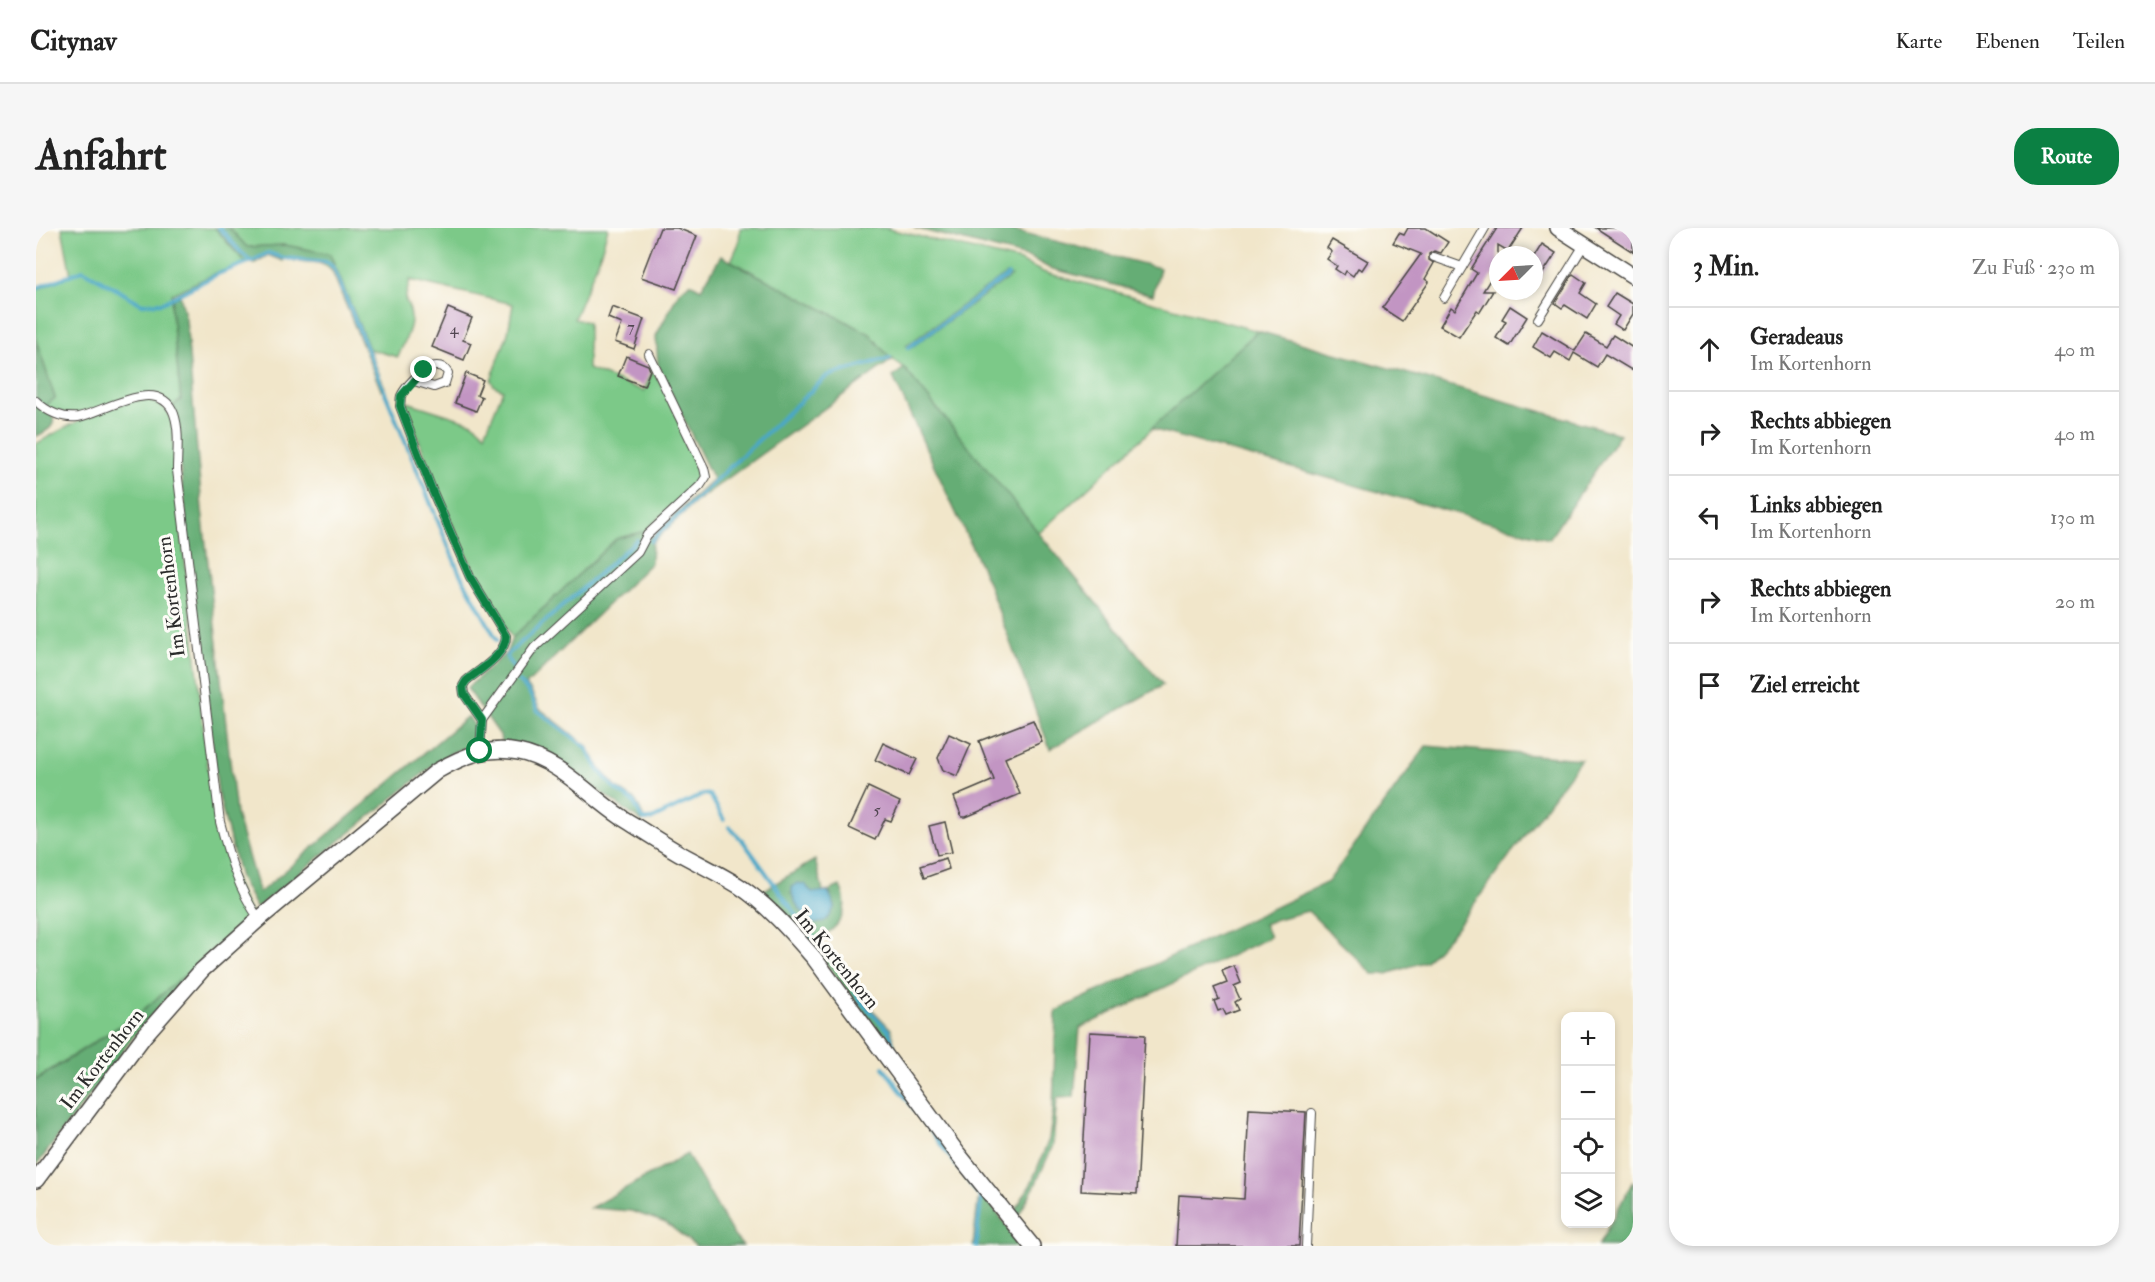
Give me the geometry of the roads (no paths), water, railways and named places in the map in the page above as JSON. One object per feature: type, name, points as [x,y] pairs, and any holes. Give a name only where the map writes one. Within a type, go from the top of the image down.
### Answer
[{"type":"street","points":[[1558,228],[1633,276]]},
{"type":"street","name":"Im Kortenhorn","points":[[36,1180],[144,1036],[202,970],[259,919],[437,771],[456,760],[480,751],[500,750],[519,752],[539,758],[619,816],[740,886],[766,908],[814,958],[958,1154],[1032,1246]]},
{"type":"lane","points":[[1444,298],[1485,228]]},
{"type":"lane","points":[[1538,319],[1584,244]]},
{"type":"lane","points":[[1434,257],[1462,267]]},
{"type":"lane","points":[[480,751],[482,720],[534,648],[638,552],[647,535],[700,486],[706,477],[704,468],[649,354]]},
{"type":"lane","points":[[414,381],[401,396],[400,406],[432,490],[466,568],[506,636],[506,643],[502,651],[463,686],[464,694],[482,720]]},
{"type":"lane","name":"Im Kortenhorn","points":[[36,401],[52,413],[76,417],[128,399],[142,396],[155,397],[170,406],[174,415],[178,481],[220,822],[236,877],[246,901],[259,919]]},
{"type":"lane","points":[[1306,1246],[1312,1113]]},
{"type":"water","points":[[797,883],[805,884],[813,892],[828,891],[835,906],[825,921],[814,924],[798,907],[792,893],[792,887]]},
{"type":"waterway","points":[[219,228],[252,261],[268,253],[284,258],[328,262],[334,269],[459,572],[497,640]]},
{"type":"waterway","points":[[36,288],[83,270],[142,304],[162,303],[218,274],[252,261]]},
{"type":"waterway","points":[[908,348],[1008,275]]},
{"type":"waterway","points":[[651,541],[827,376],[890,358]]},
{"type":"waterway","points":[[514,668],[507,658],[508,654],[637,540]]},
{"type":"waterway","points":[[519,682],[529,692],[538,711],[586,747],[598,769],[615,789],[634,802],[644,820],[650,820],[704,794],[710,795],[724,820]]},
{"type":"waterway","points":[[729,827],[743,841],[821,949],[834,959],[848,975],[860,1001],[889,1031],[893,1045]]},
{"type":"waterway","points":[[883,1067],[981,1198],[976,1246]]}]
